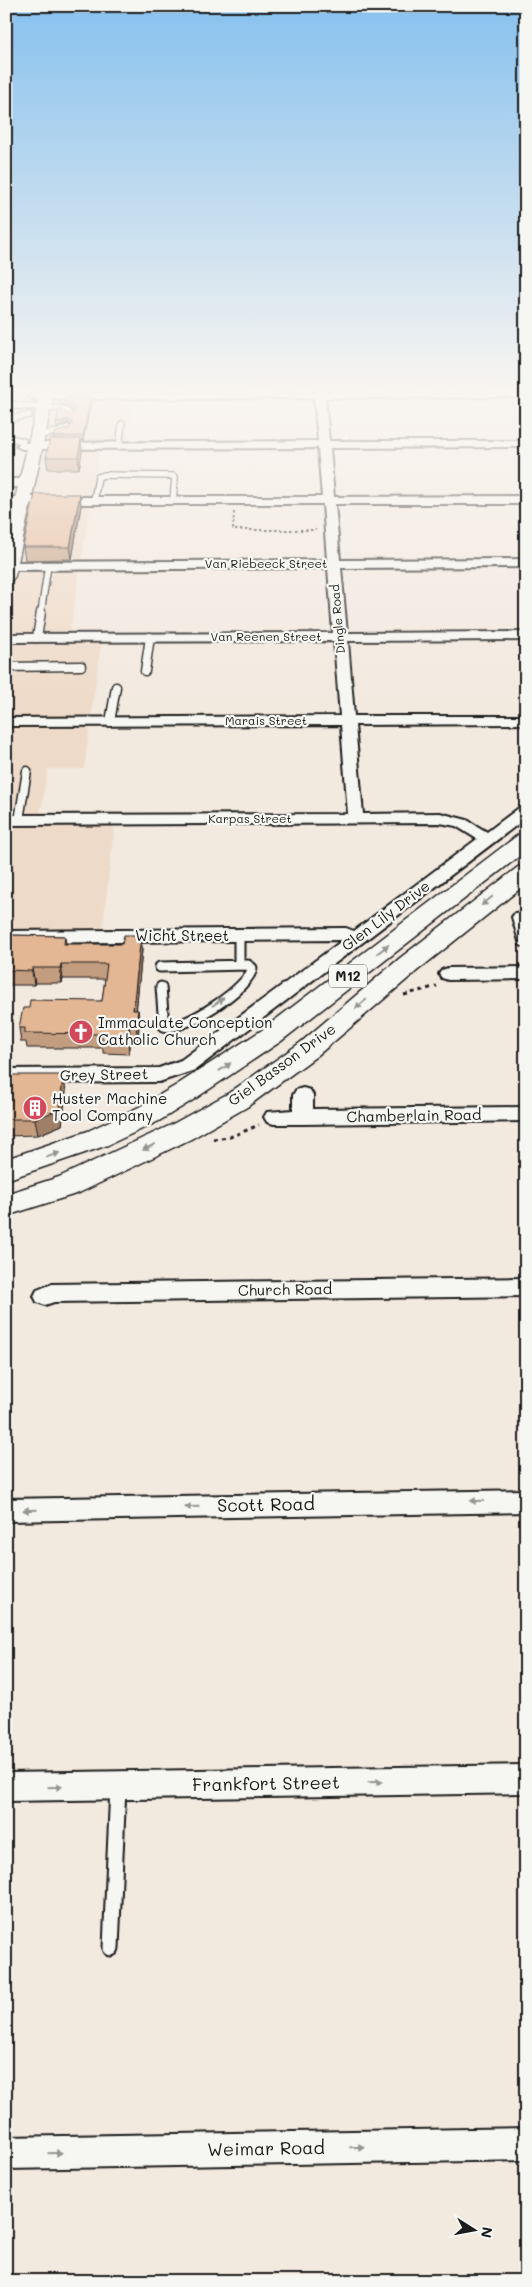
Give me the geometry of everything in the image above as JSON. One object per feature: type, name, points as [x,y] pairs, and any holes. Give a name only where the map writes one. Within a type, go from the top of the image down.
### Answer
[{"type":"main road","points":[[7,569],[12,504]]},
{"type":"main road","name":"Giel Basson Drive","points":[[6,1170],[98,1138],[149,1114],[184,1094],[270,1036],[526,840]]},
{"type":"main road","name":"Giel Basson Drive","points":[[6,1205],[69,1185],[181,1132],[238,1100],[309,1049],[409,964],[526,872]]},
{"type":"street","name":"Dingle Road","points":[[328,496],[356,819]]},
{"type":"street","points":[[12,504],[94,501],[526,500]]},
{"type":"street","name":"Van Riebeeck Street","points":[[7,569],[48,565],[526,563]]},
{"type":"street","name":"Van Reenen Street","points":[[6,638],[526,636]]},
{"type":"street","name":"Marais Street","points":[[6,722],[526,720]]},
{"type":"street","name":"Glen Lily Drive","points":[[172,1072],[188,1065],[526,810]]},
{"type":"street","name":"Karpas Street","points":[[13,820],[452,819],[488,839]]},
{"type":"street","points":[[521,916],[526,941]]},
{"type":"street","name":"Wicht Street","points":[[6,937],[346,934],[357,939]]},
{"type":"street","points":[[444,979],[526,973]]},
{"type":"street","name":"Grey Street","points":[[6,1076],[159,1075],[172,1072]]},
{"type":"street","points":[[303,1095],[303,1117]]},
{"type":"street","name":"Chamberlain Road","points":[[270,1121],[303,1117],[526,1114]]},
{"type":"street","name":"Church Road","points":[[45,1296],[52,1293],[526,1287]]},
{"type":"street","name":"Scott Road","points":[[6,1510],[526,1501]]},
{"type":"street","name":"Frankfort Street","points":[[6,1788],[526,1779]]},
{"type":"street","name":"Weimar Road","points":[[6,2154],[526,2144]]},
{"type":"lane","points":[[94,501],[95,496]]},
{"type":"lane","points":[[173,496],[173,501]]},
{"type":"lane","points":[[37,638],[48,565]]},
{"type":"lane","points":[[145,671],[150,637]]},
{"type":"lane","points":[[6,667],[81,666]]},
{"type":"lane","points":[[110,722],[116,687]]},
{"type":"lane","points":[[13,820],[27,770]]},
{"type":"lane","points":[[239,936],[239,965]]},
{"type":"lane","points":[[160,967],[248,965],[252,968],[250,978],[211,1007],[176,1027],[168,1028],[164,1026],[161,987]]},
{"type":"lane","points":[[111,1948],[118,1786]]},
{"type":"path","points":[[234,501],[233,530],[331,530]]},
{"type":"path","points":[[400,996],[444,979]]},
{"type":"path","points":[[205,1139],[230,1138],[270,1121]]},
{"type":"shaded area","points":[[27,496],[92,496],[69,637],[102,637],[84,769],[48,769],[39,819],[115,819],[102,935],[6,936],[6,587]]},
{"type":"building","points":[[35,496],[80,496],[70,547],[23,547]]},
{"type":"building","points":[[6,935],[65,936],[64,944],[122,944],[124,935],[141,935],[133,1010],[138,1010],[136,1026],[129,1025],[128,1039],[101,1039],[102,1034],[25,1033],[25,1028],[19,1028],[23,1008],[29,1008],[30,1000],[102,1001],[107,964],[61,964],[60,968],[32,968],[32,971],[6,970]]},
{"type":"building","points":[[6,1075],[63,1075],[60,1109],[35,1119],[6,1119]]},
{"type":"place","name":"Immaculate Conception Catholic Church","points":[[81,1032]]},
{"type":"place","name":"Huster Machine Tool Company","points":[[35,1108]]}]
